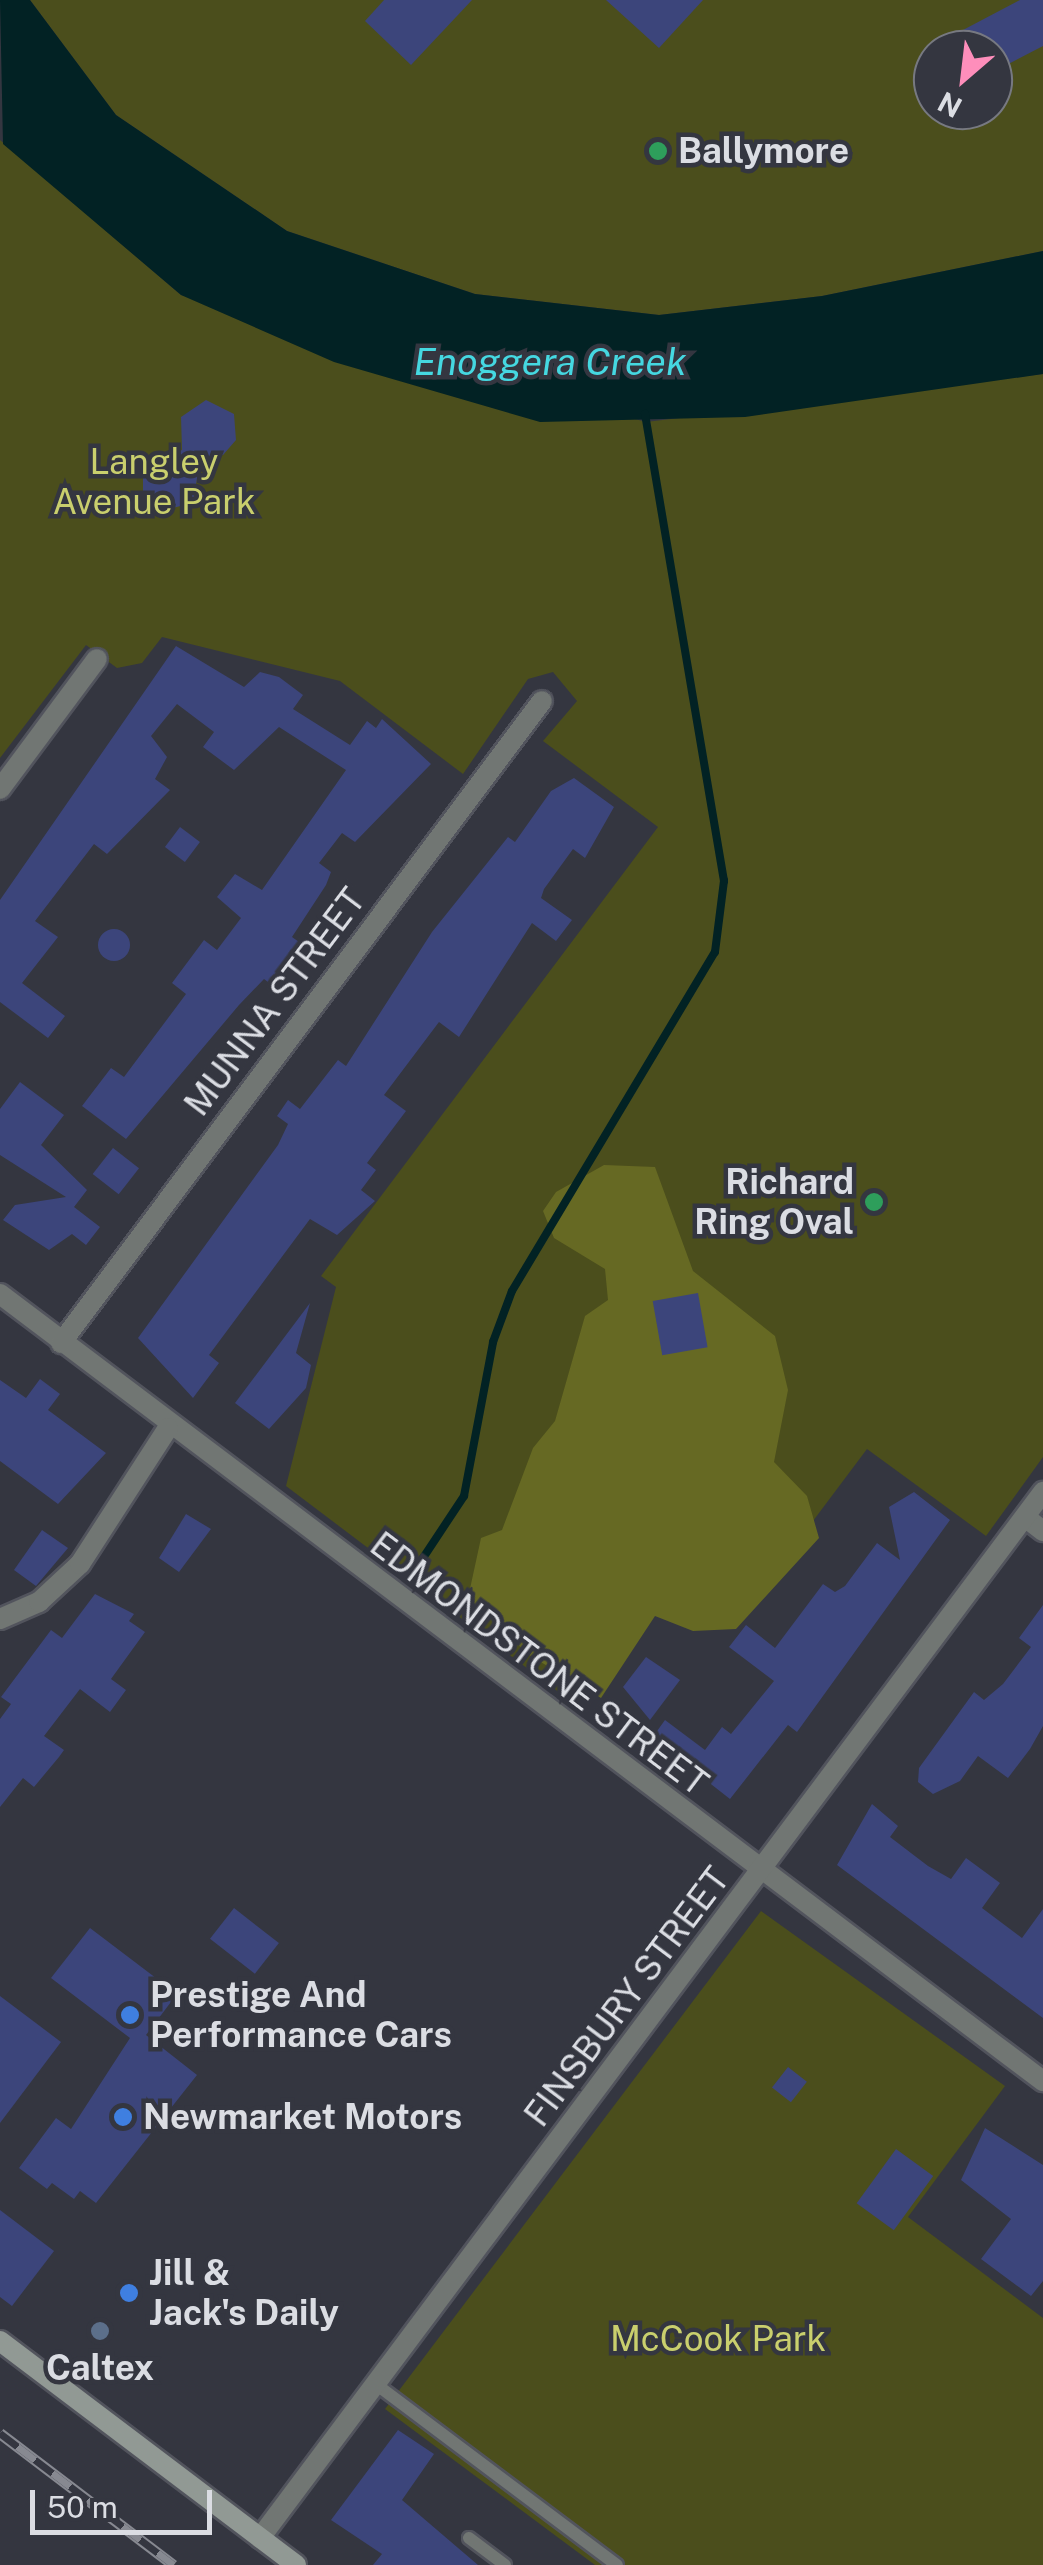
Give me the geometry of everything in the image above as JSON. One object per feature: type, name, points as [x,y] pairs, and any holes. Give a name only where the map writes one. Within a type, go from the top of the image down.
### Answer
[{"type":"main road","points":[[0,2341],[296,2565]]},
{"type":"street","points":[[0,789],[97,659]]},
{"type":"street","name":"MUNNA STREET","points":[[61,1343],[542,701]]},
{"type":"street","name":"EDMONDSTONE STREET","points":[[0,1294],[168,1428],[1043,2081]]},
{"type":"street","points":[[0,1619],[39,1602],[80,1564],[168,1428]]},
{"type":"street","name":"FINSBURY STREET","points":[[260,2538],[1043,1492]]},
{"type":"street","points":[[1025,1517],[1043,1531]]},
{"type":"lane","points":[[377,2386],[617,2565]]},
{"type":"lane","points":[[469,2538],[505,2565]]},
{"type":"green space","name":"Ballymore","points":[[30,0],[1043,0],[1043,251],[822,296],[659,315],[475,294],[287,231],[116,115]]},
{"type":"green space","name":"Langley Avenue Park","points":[[0,140],[181,295],[646,422],[1043,374],[1043,1457],[986,1536],[867,1449],[756,1597],[696,1553],[581,1709],[286,1486],[336,1287],[321,1276],[658,827],[543,741],[577,701],[553,672],[528,679],[463,774],[340,681],[162,637],[142,663],[117,668],[86,645],[0,758]]},
{"type":"green space","name":"McCook Park","points":[[761,1911],[1005,2086],[908,2217],[1043,2318],[1043,2565],[595,2565],[385,2409]]},
{"type":"shaded area","points":[[604,1165],[655,1167],[693,1271],[775,1336],[788,1390],[774,1462],[807,1496],[819,1538],[736,1629],[693,1631],[655,1616],[601,1698],[529,1655],[468,1598],[481,1538],[502,1530],[533,1448],[555,1421],[585,1316],[608,1300],[605,1269],[554,1238],[543,1211],[556,1192]]},
{"type":"water","name":"Enoggera Creek","points":[[0,0],[30,0],[116,115],[287,231],[475,294],[659,315],[822,296],[1043,251],[1043,374],[745,417],[540,422],[334,362],[181,295],[3,144]]},
{"type":"building","points":[[384,0],[472,0],[411,65],[365,21]]},
{"type":"building","points":[[606,0],[703,0],[659,48]]},
{"type":"building","points":[[1020,0],[1043,0],[1043,46],[1013,62],[1013,30],[963,30]]},
{"type":"building","points":[[206,400],[234,414],[236,440],[223,455],[200,460],[193,503],[160,511],[143,492],[143,471],[182,450],[181,417]]},
{"type":"building","points":[[176,646],[244,687],[260,672],[279,677],[303,695],[293,709],[350,745],[367,721],[376,728],[382,719],[431,764],[355,842],[342,833],[319,863],[331,872],[326,885],[292,937],[306,947],[276,988],[264,979],[239,1005],[126,1139],[82,1106],[111,1068],[124,1077],[186,994],[172,983],[204,940],[217,950],[241,918],[217,897],[235,874],[262,890],[346,770],[279,727],[234,770],[203,747],[214,732],[177,704],[151,736],[167,757],[155,779],[170,790],[107,854],[94,844],[35,921],[58,937],[22,983],[65,1016],[48,1038],[0,1002],[0,900]]},
{"type":"building","points":[[574,778],[614,807],[585,858],[573,849],[544,889],[541,898],[572,920],[556,941],[532,923],[459,1037],[439,1022],[384,1095],[406,1111],[367,1163],[376,1170],[361,1190],[375,1201],[337,1235],[310,1219],[209,1355],[219,1363],[193,1398],[138,1338],[278,1145],[288,1124],[277,1116],[288,1100],[300,1109],[338,1060],[346,1066],[432,932],[508,837],[515,842],[551,791]]},
{"type":"building","points":[[180,827],[200,842],[185,862],[165,847]]},
{"type":"building","points":[[114,929],[125,934],[130,945],[125,956],[114,961],[103,956],[98,945],[103,934]]},
{"type":"building","points":[[20,1082],[64,1115],[41,1145],[87,1190],[74,1207],[100,1227],[86,1245],[72,1234],[49,1250],[3,1220],[15,1205],[66,1197],[0,1155],[0,1109]]},
{"type":"building","points":[[113,1148],[139,1168],[119,1194],[93,1174]]},
{"type":"building","points":[[698,1293],[708,1347],[662,1355],[653,1301]]},
{"type":"building","points":[[310,1303],[296,1353],[311,1365],[306,1388],[269,1429],[235,1403]]},
{"type":"building","points":[[40,1379],[60,1394],[48,1410],[106,1453],[58,1504],[0,1461],[0,1380],[26,1398]]},
{"type":"building","points":[[914,1492],[950,1520],[797,1732],[788,1725],[730,1799],[652,1738],[665,1720],[705,1750],[722,1727],[731,1734],[774,1681],[729,1647],[746,1625],[775,1648],[823,1584],[835,1592],[845,1586],[877,1543],[900,1560],[889,1507]]},
{"type":"building","points":[[186,1514],[211,1529],[179,1572],[159,1558]]},
{"type":"building","points":[[42,1530],[68,1548],[36,1586],[14,1570]]},
{"type":"building","points":[[95,1594],[134,1614],[129,1621],[145,1632],[111,1679],[126,1690],[110,1712],[80,1689],[44,1736],[64,1750],[34,1787],[23,1778],[0,1807],[0,1719],[11,1704],[1,1697],[51,1630],[62,1638]]},
{"type":"building","points":[[1043,1605],[1043,1726],[1030,1749],[1008,1778],[978,1756],[960,1781],[933,1794],[918,1782],[919,1768],[974,1692],[984,1700],[1003,1684],[1031,1647],[1019,1638]]},
{"type":"building","points":[[646,1657],[680,1680],[650,1720],[623,1687]]},
{"type":"building","points":[[872,1804],[898,1826],[890,1837],[928,1866],[951,1879],[966,1858],[1000,1883],[982,1908],[1022,1938],[1043,1909],[1043,2018],[837,1865]]},
{"type":"building","points":[[234,1908],[279,1943],[255,1974],[210,1939]]},
{"type":"building","points":[[90,1928],[177,1994],[146,2035],[197,2075],[96,2203],[80,2191],[74,2199],[52,2183],[47,2189],[19,2168],[56,2118],[71,2129],[130,2038],[51,1978]]},
{"type":"building","points":[[0,1996],[61,2042],[0,2123]]},
{"type":"building","points":[[788,2067],[807,2082],[791,2102],[772,2087]]},
{"type":"building","points":[[985,2128],[1043,2165],[1043,2281],[1031,2296],[981,2259],[1011,2219],[961,2180]]},
{"type":"building","points":[[896,2149],[933,2176],[894,2230],[857,2203]]},
{"type":"building","points":[[0,2210],[54,2251],[12,2306],[0,2297]]},
{"type":"building","points":[[398,2430],[434,2454],[402,2500],[478,2565],[373,2565],[382,2554],[331,2520]]},
{"type":"waterway","points":[[421,1561],[464,1496],[493,1342],[512,1291],[715,952],[724,881],[645,414]]},
{"type":"railway","points":[[0,2433],[174,2565]]},
{"type":"place","name":"Ballymore","points":[[658,151]]},
{"type":"place","name":"Richard Ring Oval","points":[[874,1202]]},
{"type":"place","name":"Prestige And Performance Cars","points":[[130,2015]]},
{"type":"place","name":"Newmarket Motors","points":[[123,2117]]},
{"type":"place","name":"Jill & Jack's Daily","points":[[129,2293]]},
{"type":"place","name":"Caltex","points":[[100,2331]]}]
